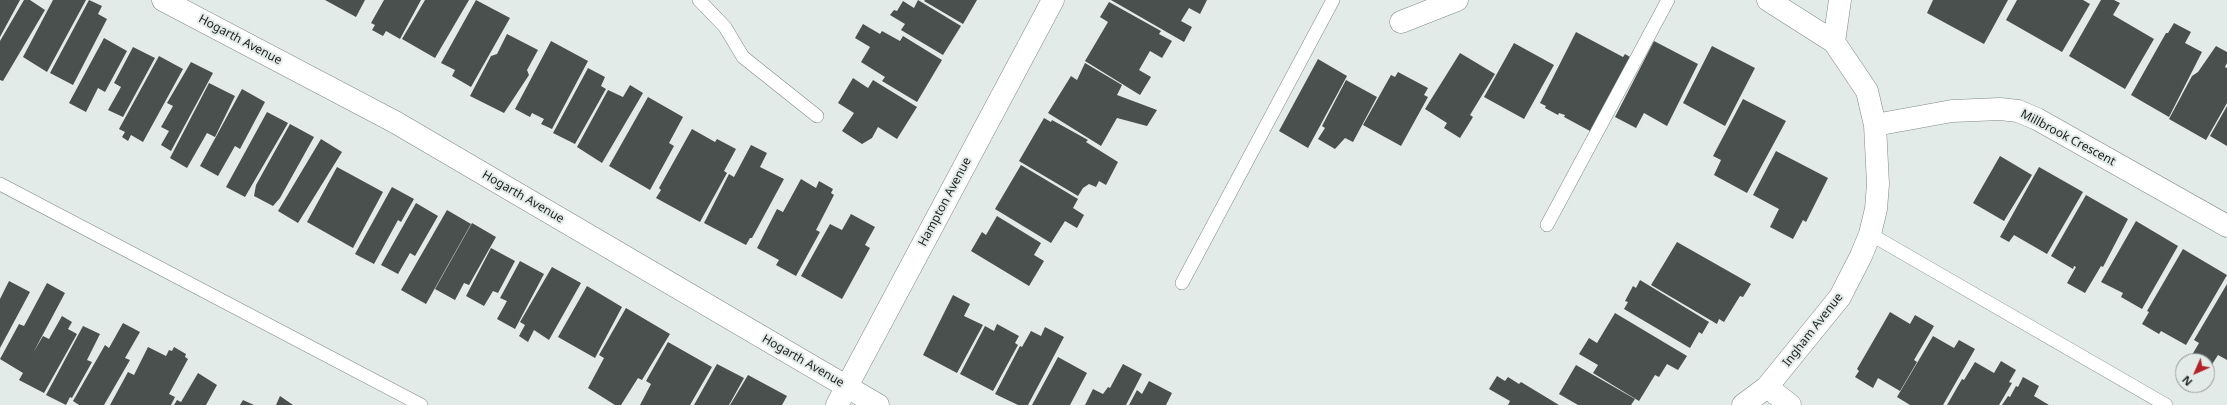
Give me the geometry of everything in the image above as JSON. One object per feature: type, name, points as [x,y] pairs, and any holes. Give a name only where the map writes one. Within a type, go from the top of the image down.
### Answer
[{"type":"street","name":"Hogarth Avenue","points":[[163,0],[395,122],[842,396],[878,405]]},
{"type":"street","name":"Hampton Avenue","points":[[842,396],[1053,0]]},
{"type":"street","points":[[1401,22],[1457,0]]},
{"type":"street","points":[[1768,0],[1834,42],[1867,91],[1875,125]]},
{"type":"street","points":[[1834,42],[1840,0]]},
{"type":"street","name":"Millbrook Crescent","points":[[1875,125],[1952,112],[2000,109],[2018,111],[2044,123],[2227,226]]},
{"type":"street","name":"Ingham Avenue","points":[[1743,405],[1767,387],[1840,297],[1861,256],[1870,234],[1878,184],[1875,125]]},
{"type":"street","points":[[1767,387],[1790,405]]},
{"type":"lane","points":[[699,0],[725,27],[743,56],[817,116]]},
{"type":"lane","points":[[1182,283],[1332,0]]},
{"type":"lane","points":[[1547,225],[1668,0]]},
{"type":"lane","points":[[0,184],[420,405]]},
{"type":"lane","points":[[1870,234],[2166,405]]},
{"type":"building","points":[[0,0],[20,0],[0,37]]},
{"type":"building","points":[[24,0],[30,0],[45,10],[3,81],[0,80],[0,41]]},
{"type":"building","points":[[53,0],[86,0],[47,72],[23,57]]},
{"type":"building","points":[[89,0],[102,6],[98,14],[107,19],[73,85],[50,73]]},
{"type":"building","points":[[325,0],[365,0],[356,17]]},
{"type":"building","points":[[384,0],[421,0],[400,39],[386,31],[383,36],[372,30],[375,25],[371,23]]},
{"type":"building","points":[[425,0],[469,0],[435,58],[402,39]]},
{"type":"building","points":[[476,0],[510,18],[471,87],[452,76],[455,70],[441,63]]},
{"type":"building","points":[[918,0],[961,26],[943,55],[901,30],[905,24],[890,15],[894,10],[897,11],[903,1],[914,8]]},
{"type":"building","points":[[977,0],[963,24],[924,1]]},
{"type":"building","points":[[1111,0],[1207,0],[1200,14],[1189,8],[1181,21],[1192,27],[1184,42]]},
{"type":"building","points":[[1933,0],[2008,0],[1984,44],[1927,13]]},
{"type":"building","points":[[2017,0],[2083,0],[2090,4],[2062,52],[2006,20]]},
{"type":"building","points":[[2101,0],[2114,0],[2120,3],[2113,15],[2154,39],[2125,89],[2069,56]]},
{"type":"building","points":[[1109,2],[1161,31],[1159,34],[1172,41],[1162,58],[1150,51],[1139,70],[1151,77],[1140,95],[1085,61],[1108,22],[1100,17]]},
{"type":"building","points":[[2174,23],[2191,32],[2185,43],[2202,52],[2169,117],[2131,95],[2166,33],[2168,33]]},
{"type":"building","points":[[863,24],[880,34],[882,31],[900,41],[903,36],[942,60],[917,102],[882,81],[885,77],[861,62],[870,47],[855,38]]},
{"type":"building","points":[[1576,32],[1623,57],[1625,54],[1630,57],[1590,131],[1564,117],[1565,115],[1559,113],[1558,115],[1545,108],[1546,106],[1540,103]]},
{"type":"building","points":[[507,34],[538,50],[527,70],[529,75],[504,113],[470,96],[491,56],[497,54]]},
{"type":"building","points":[[104,38],[127,51],[105,92],[98,88],[86,112],[69,103]]},
{"type":"building","points":[[551,41],[588,61],[552,129],[541,124],[544,119],[532,113],[530,117],[515,109]]},
{"type":"building","points":[[1654,41],[1698,64],[1667,126],[1644,113],[1636,128],[1615,117]]},
{"type":"building","points":[[1514,43],[1554,65],[1524,119],[1484,97]]},
{"type":"building","points":[[1712,46],[1755,68],[1725,126],[1683,103]]},
{"type":"building","points":[[2216,46],[2227,52],[2227,63],[2225,67],[2227,68],[2227,103],[2206,140],[2169,119],[2192,76],[2198,72]]},
{"type":"building","points":[[133,47],[155,58],[123,117],[108,110],[121,87],[114,83]]},
{"type":"building","points":[[1460,53],[1495,74],[1470,115],[1473,117],[1460,138],[1444,128],[1447,123],[1425,109]]},
{"type":"building","points":[[159,56],[183,69],[143,142],[131,135],[128,141],[122,137],[125,132],[119,129]]},
{"type":"building","points":[[1318,59],[1347,76],[1308,148],[1279,131]]},
{"type":"building","points":[[191,62],[213,73],[171,151],[161,145],[169,131],[161,127],[173,106],[167,103]]},
{"type":"building","points":[[1085,63],[1122,85],[1117,95],[1157,110],[1147,126],[1117,118],[1101,146],[1048,113],[1071,76],[1077,80]]},
{"type":"building","points":[[588,68],[605,77],[601,86],[606,89],[575,144],[553,133]]},
{"type":"building","points":[[1398,72],[1428,88],[1424,95],[1428,97],[1401,146],[1363,125],[1391,75],[1395,77]]},
{"type":"building","points":[[853,78],[868,88],[873,80],[917,107],[897,139],[878,127],[872,138],[862,144],[842,131],[854,113],[838,103]]},
{"type":"building","points":[[1346,80],[1377,97],[1353,142],[1345,138],[1335,149],[1318,139],[1325,128],[1322,126]]},
{"type":"building","points":[[209,83],[235,96],[215,137],[207,133],[187,168],[170,158]]},
{"type":"building","points":[[630,85],[643,93],[602,163],[577,147],[608,90],[623,97]]},
{"type":"building","points":[[242,89],[265,102],[240,149],[235,146],[218,176],[200,166]]},
{"type":"building","points":[[648,97],[683,117],[669,143],[674,146],[650,190],[609,166]]},
{"type":"building","points":[[1743,99],[1786,121],[1747,193],[1714,175],[1721,160],[1713,156]]},
{"type":"building","points":[[2227,106],[2227,146],[2210,136]]},
{"type":"building","points":[[267,112],[288,123],[245,197],[226,187]]},
{"type":"building","points":[[1044,118],[1051,122],[1052,120],[1088,140],[1086,142],[1118,162],[1106,185],[1099,181],[1096,187],[1089,184],[1083,188],[1078,196],[1019,161]]},
{"type":"building","points":[[290,124],[314,137],[280,198],[273,206],[254,196],[256,185]]},
{"type":"building","points":[[692,129],[715,142],[717,139],[736,149],[724,171],[727,173],[700,222],[656,198],[661,190],[659,188]]},
{"type":"building","points":[[321,139],[342,152],[298,223],[278,211]]},
{"type":"building","points":[[751,145],[767,153],[760,167],[784,179],[752,238],[750,238],[746,245],[704,223],[729,174],[734,177]]},
{"type":"building","points":[[1776,151],[1828,178],[1806,222],[1803,220],[1793,239],[1770,227],[1779,209],[1753,195]]},
{"type":"building","points":[[2000,156],[2032,175],[2004,221],[1973,203]]},
{"type":"building","points":[[1021,165],[1078,199],[1073,208],[1084,215],[1077,228],[1065,221],[1051,243],[995,209]]},
{"type":"building","points":[[337,167],[383,192],[353,248],[307,222]]},
{"type":"building","points":[[2039,167],[2083,192],[2047,254],[2014,235],[2009,242],[2000,237]]},
{"type":"building","points":[[801,179],[816,188],[819,181],[833,189],[831,193],[834,195],[816,230],[820,232],[796,276],[776,265],[779,260],[757,248],[777,209],[783,212]]},
{"type":"building","points":[[392,187],[414,199],[401,222],[398,220],[374,264],[355,254]]},
{"type":"building","points":[[2086,195],[2128,219],[2103,267],[2101,266],[2085,293],[2067,283],[2076,267],[2074,266],[2073,269],[2051,256]]},
{"type":"building","points":[[416,203],[438,216],[415,256],[410,253],[398,274],[381,265]]},
{"type":"building","points":[[447,210],[471,224],[426,304],[401,290]]},
{"type":"building","points":[[851,214],[875,227],[865,245],[870,248],[842,299],[801,276],[830,224],[842,230]]},
{"type":"building","points":[[997,216],[1041,243],[1034,255],[1044,261],[1029,286],[971,251],[982,232],[986,235]]},
{"type":"building","points":[[2136,221],[2178,246],[2142,309],[2121,297],[2123,293],[2101,282]]},
{"type":"building","points":[[472,223],[496,237],[469,285],[464,283],[455,300],[435,289]]},
{"type":"building","points":[[1677,242],[1751,284],[1743,297],[1740,296],[1724,322],[1719,319],[1717,324],[1651,285]]},
{"type":"building","points":[[491,248],[515,261],[498,293],[493,291],[484,306],[466,296]]},
{"type":"building","points":[[2183,249],[2227,275],[2186,345],[2161,331],[2159,334],[2142,324],[2149,312],[2147,311]]},
{"type":"building","points":[[520,261],[544,274],[515,329],[497,319],[507,301],[500,298]]},
{"type":"building","points":[[552,267],[581,283],[549,340],[534,330],[528,342],[519,336],[525,325],[520,322]]},
{"type":"building","points":[[1640,280],[1709,322],[1702,334],[1699,332],[1690,348],[1624,309],[1628,302],[1625,301],[1633,286],[1636,288]]},
{"type":"building","points":[[9,281],[30,292],[0,348],[0,299]]},
{"type":"building","points":[[47,283],[65,293],[33,353],[43,336],[49,339],[62,316],[72,322],[68,329],[77,334],[44,393],[19,380],[23,373],[0,359],[19,324],[24,326]]},
{"type":"building","points":[[2227,284],[2227,360],[2218,355],[2215,360],[2215,353],[2193,353],[2199,343],[2194,340]]},
{"type":"building","points":[[587,286],[622,307],[595,358],[558,337]]},
{"type":"building","points":[[953,295],[970,304],[964,316],[983,325],[957,373],[923,355]]},
{"type":"building","points":[[626,308],[670,334],[642,380],[638,378],[621,405],[615,405],[588,388],[604,358],[599,355]]},
{"type":"building","points":[[1890,312],[1910,324],[1915,315],[1934,326],[1914,360],[1917,362],[1900,391],[1878,378],[1873,388],[1855,377],[1859,371],[1857,369]]},
{"type":"building","points":[[1615,313],[1687,356],[1678,370],[1667,364],[1659,377],[1655,375],[1639,401],[1593,373],[1598,365],[1579,354],[1589,338],[1597,343]]},
{"type":"building","points":[[123,323],[140,332],[125,358],[130,360],[104,405],[79,405],[73,401],[105,345],[109,348]]},
{"type":"building","points":[[997,324],[1019,336],[1015,343],[1018,345],[993,391],[960,374],[985,326],[994,331]]},
{"type":"building","points":[[83,326],[100,334],[87,360],[92,362],[72,398],[70,397],[66,405],[46,395]]},
{"type":"building","points":[[1045,327],[1064,337],[1028,405],[1018,405],[995,394],[1020,346],[1022,347],[1031,331],[1041,336]]},
{"type":"building","points":[[1933,336],[1954,348],[1959,340],[1975,349],[1943,405],[1910,405],[1897,397]]},
{"type":"building","points":[[668,342],[712,367],[690,405],[640,405],[651,384],[646,381]]},
{"type":"building","points":[[148,347],[166,356],[169,350],[172,351],[174,347],[186,354],[185,357],[188,359],[169,394],[175,397],[171,405],[110,405],[128,372],[134,375]]},
{"type":"building","points":[[1058,357],[1087,373],[1070,405],[1032,405]]},
{"type":"building","points":[[2001,361],[2016,370],[2009,382],[2012,383],[1999,405],[1947,405],[1962,379],[1964,380],[1975,362],[1994,373]]},
{"type":"building","points":[[717,364],[744,378],[729,405],[694,405]]},
{"type":"building","points":[[1123,364],[1142,374],[1126,405],[1085,405],[1093,389],[1103,394],[1108,387],[1110,388]]},
{"type":"building","points":[[1576,365],[1635,399],[1631,405],[1578,405],[1559,394]]},
{"type":"building","points":[[198,373],[217,385],[206,405],[174,405],[177,400],[181,402]]},
{"type":"building","points":[[748,375],[787,396],[782,405],[730,405]]},
{"type":"building","points":[[1497,376],[1505,381],[1508,377],[1519,384],[1521,382],[1559,405],[1508,405],[1510,401],[1489,389]]},
{"type":"building","points":[[2023,377],[2039,386],[2034,396],[2049,405],[2002,405],[2008,396],[2010,397],[2016,386],[2018,387]]},
{"type":"building","points":[[1149,381],[1172,393],[1166,405],[1129,405],[1137,390],[1142,394]]},
{"type":"building","points":[[280,396],[293,405],[276,405]]},
{"type":"building","points":[[243,400],[254,405],[240,405]]}]
